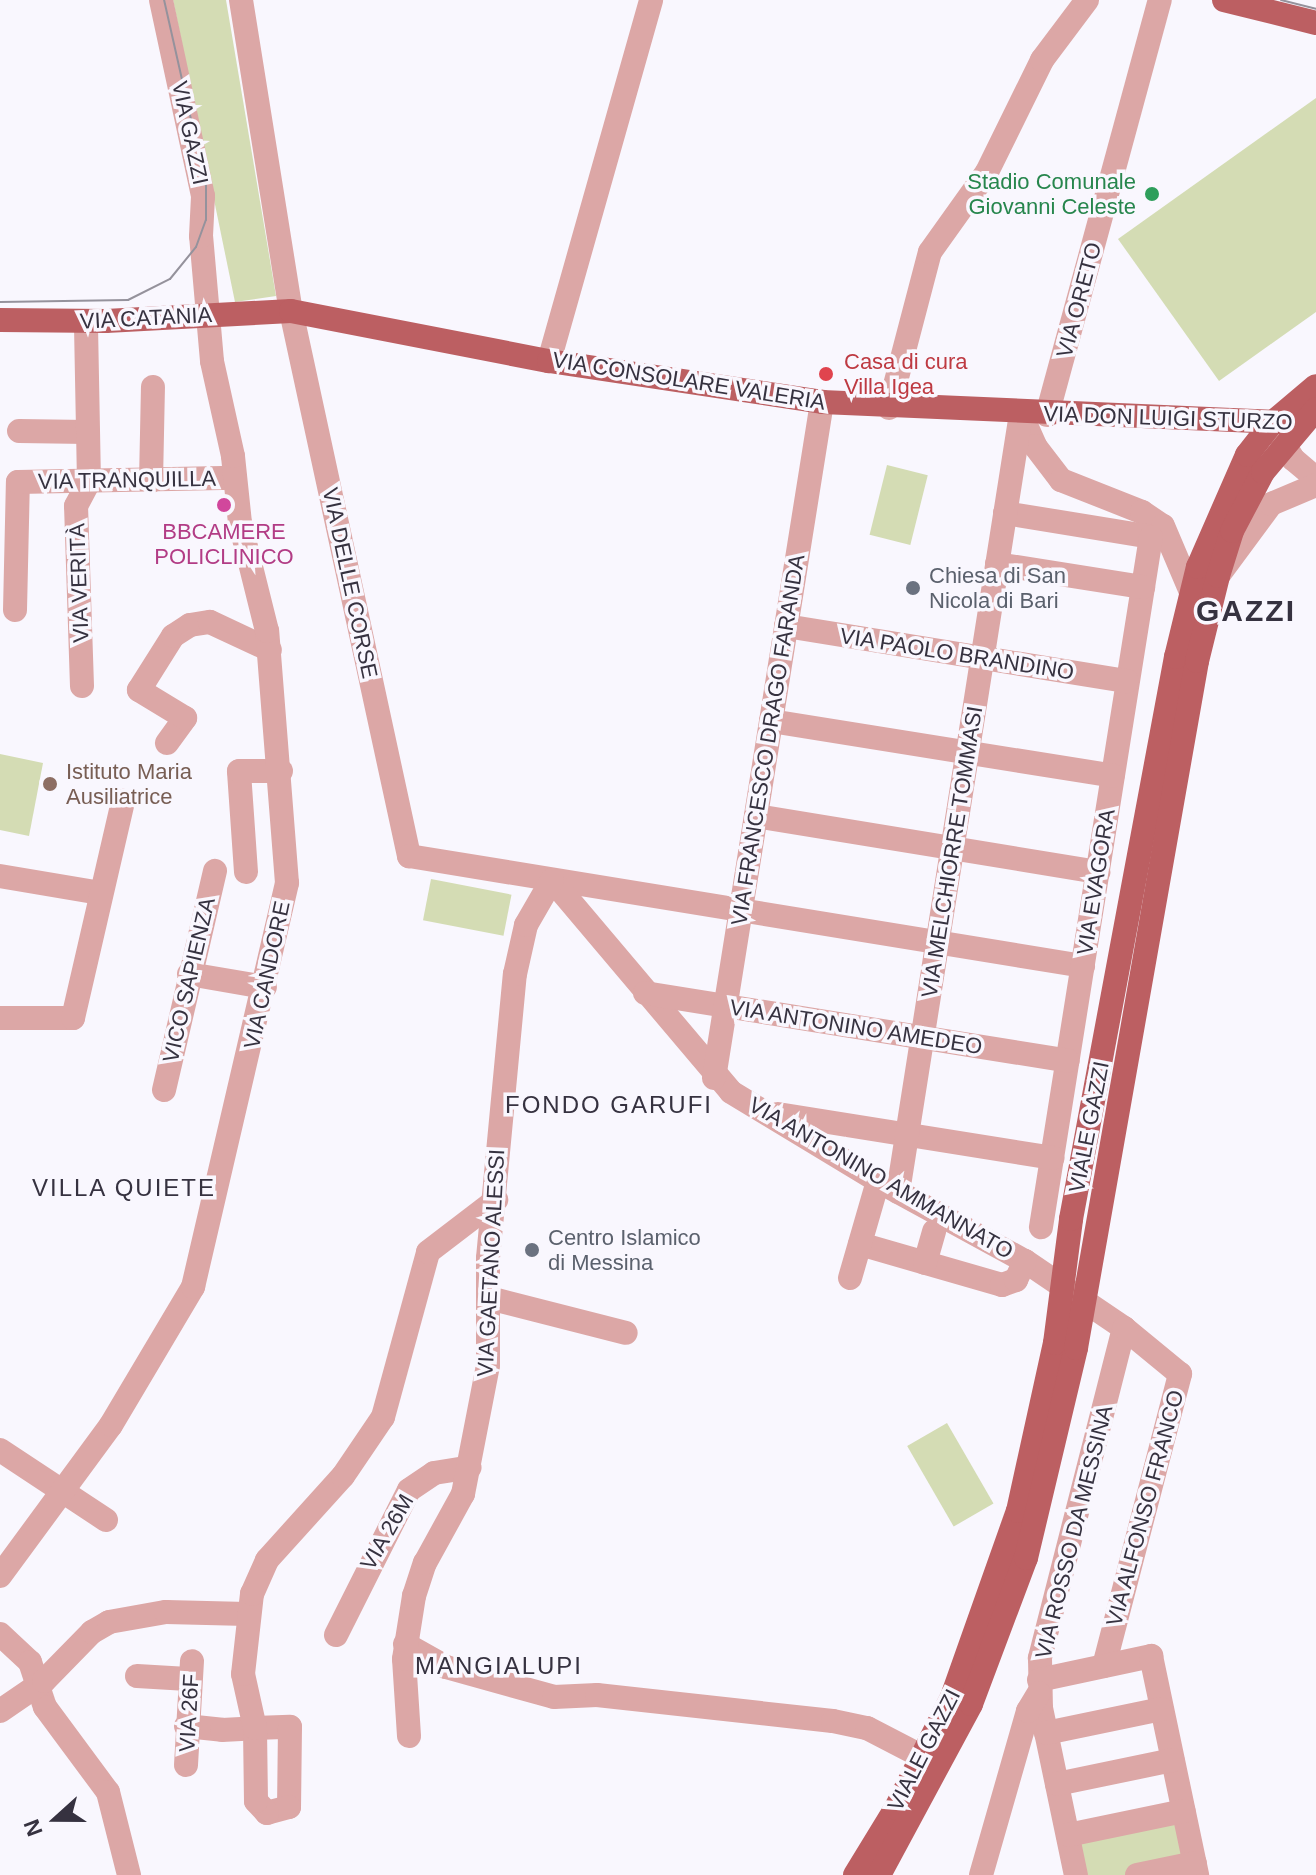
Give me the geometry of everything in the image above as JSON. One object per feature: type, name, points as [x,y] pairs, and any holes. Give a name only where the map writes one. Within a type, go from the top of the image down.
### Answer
[{"type":"main road","points":[[1224,0],[1316,23]]},
{"type":"main road","name":"VIA CATANIA","points":[[0,320],[86,322],[291,311]]},
{"type":"main road","name":"VIA CONSOLARE VALERIA","points":[[291,311],[549,361],[822,402],[1021,414]]},
{"type":"main road","name":"VIALE GAZZI","points":[[855,1875],[923,1757],[975,1643],[1007,1551],[1055,1343],[1063,1285],[1191,592],[1227,496],[1247,455],[1272,423],[1316,386]]},
{"type":"main road","name":"VIA DON LUIGI STURZO","points":[[1021,414],[1272,423],[1311,417]]},
{"type":"main road","name":"VIALE GAZZI","points":[[879,1875],[971,1704],[1012,1598],[1038,1517],[1084,1297],[1197,661],[1218,576],[1244,506],[1283,446],[1311,417]]},
{"type":"street","name":"VIA GAZZI","points":[[161,0],[203,196],[208,315]]},
{"type":"street","name":"VIA DELLE CORSE","points":[[241,0],[291,311],[409,856],[552,880]]},
{"type":"street","points":[[549,361],[651,0]]},
{"type":"street","points":[[889,408],[930,252],[987,172],[1042,60],[1087,0]]},
{"type":"street","name":"VIA ORETO","points":[[1047,415],[1160,0]]},
{"type":"street","name":"VIA CANDORE","points":[[0,1576],[111,1425],[193,1287],[287,883],[270,650],[235,478],[208,315]]},
{"type":"street","name":"VIA VERITÀ","points":[[82,686],[76,506],[89,482],[86,322]]},
{"type":"street","points":[[151,481],[153,387]]},
{"type":"street","name":"VIA FRANCESCO DRAGO FARANDA","points":[[714,1078],[822,402]]},
{"type":"street","points":[[1021,414],[1035,446],[1061,480],[1142,512],[1163,526],[1191,592]]},
{"type":"street","name":"VIA MELCHIORRE TOMMASI","points":[[850,1278],[860,1244],[888,1186],[907,1135],[1021,414]]},
{"type":"street","points":[[1272,423],[1283,446],[1316,478]]},
{"type":"street","points":[[19,431],[87,432]]},
{"type":"street","name":"VIA TRANQUILLA","points":[[15,610],[18,482],[235,478]]},
{"type":"street","points":[[1218,576],[1271,504],[1316,485]]},
{"type":"street","name":"VIA EVAGORA","points":[[1005,513],[1151,537],[1041,1227]]},
{"type":"street","points":[[997,564],[1143,587]]},
{"type":"street","points":[[167,743],[185,718],[139,690],[173,636],[190,625],[210,622],[270,650]]},
{"type":"street","name":"VIA PAOLO BRANDINO","points":[[786,626],[1127,681]]},
{"type":"street","points":[[771,721],[1113,776]]},
{"type":"street","points":[[246,872],[239,771],[281,771]]},
{"type":"street","points":[[0,1018],[73,1018],[123,801]]},
{"type":"street","points":[[756,816],[1098,872]]},
{"type":"street","name":"VICO SAPIENZA","points":[[164,1090],[215,871]]},
{"type":"street","points":[[0,876],[100,893]]},
{"type":"street","points":[[552,880],[1083,966]]},
{"type":"street","name":"VIA ANTONINO AMMANNATO","points":[[552,880],[714,1078],[763,1112],[888,1186],[1084,1297]]},
{"type":"street","name":"VIA GAETANO ALESSI","points":[[409,1736],[405,1644],[420,1574],[463,1494],[488,1365],[488,1258],[496,1200],[497,1139],[515,974],[526,925],[552,880]]},
{"type":"street","points":[[189,974],[265,987]]},
{"type":"street","name":"VIA ANTONINO AMEDEO","points":[[645,993],[1068,1061]]},
{"type":"street","points":[[763,1112],[1052,1158]]},
{"type":"street","points":[[186,1726],[255,1728],[290,1727],[292,1800],[281,1812],[267,1813],[256,1801],[255,1728],[243,1674],[247,1614],[267,1560],[343,1476],[383,1417],[428,1252],[496,1200]]},
{"type":"street","points":[[925,1263],[934,1231]]},
{"type":"street","points":[[860,1244],[1002,1285],[1016,1280],[1025,1261]]},
{"type":"street","points":[[1084,1297],[1124,1328]]},
{"type":"street","points":[[489,1298],[626,1333]]},
{"type":"street","name":"VIA ALFONSO FRANCO","points":[[1104,1666],[1180,1374],[1124,1328]]},
{"type":"street","name":"VIA ROSSO DA MESSINA","points":[[981,1875],[1028,1711],[1039,1686],[1124,1328]]},
{"type":"street","points":[[0,1450],[106,1520]]},
{"type":"street","name":"VIA 26M","points":[[336,1635],[401,1499],[421,1479],[470,1467]]},
{"type":"street","points":[[0,1711],[36,1685],[100,1626],[140,1617],[247,1614]]},
{"type":"street","points":[[0,1634],[30,1662],[45,1707],[108,1792],[129,1875]]},
{"type":"street","points":[[405,1644],[446,1667],[554,1697],[597,1695],[833,1721],[867,1728],[923,1757]]},
{"type":"street","points":[[1076,1875],[1039,1686],[1104,1666],[1151,1656],[1196,1869],[1137,1875]]},
{"type":"street","name":"VIA 26F","points":[[137,1676],[190,1670],[186,1765]]},
{"type":"street","points":[[1046,1733],[1162,1709]]},
{"type":"street","points":[[1057,1784],[1173,1760]]},
{"type":"street","points":[[1068,1835],[1184,1811]]},
{"type":"green space","points":[[173,0],[226,0],[276,296],[235,302]]},
{"type":"green space","points":[[1316,98],[1316,312],[1219,381],[1118,239]]},
{"type":"green space","points":[[887,465],[928,475],[910,545],[870,535]]},
{"type":"green space","points":[[0,754],[43,763],[29,836],[0,830]]},
{"type":"green space","points":[[431,879],[511,895],[503,936],[423,920]]},
{"type":"green space","points":[[947,1423],[993,1504],[954,1527],[907,1446]]},
{"type":"green space","points":[[1184,1811],[1195,1863],[1137,1875],[1076,1875],[1068,1835]]},
{"type":"tram line","points":[[0,302],[128,300],[170,279],[196,247],[206,220],[206,186],[164,0]]},
{"type":"tram line","points":[[1281,0],[1316,9]]},
{"type":"place","name":"Stadio Comunale Giovanni Celeste","points":[[1152,194]]},
{"type":"place","name":"Casa di cura Villa Igea","points":[[826,374]]},
{"type":"place","name":"BBCAMERE POLICLINICO","points":[[224,505]]},
{"type":"place","name":"Chiesa di San Nicola di Bari","points":[[913,588]]},
{"type":"place","name":"Istituto Maria Ausiliatrice","points":[[50,784]]},
{"type":"place","name":"Centro Islamico di Messina","points":[[532,1250]]},
{"type":"district","name":"GAZZI","points":[[1246,611]]},
{"type":"district","name":"FONDO GARUFI","points":[[609,1105]]},
{"type":"district","name":"VILLA QUIETE","points":[[124,1188]]},
{"type":"district","name":"MANGIALUPI","points":[[499,1666]]}]
